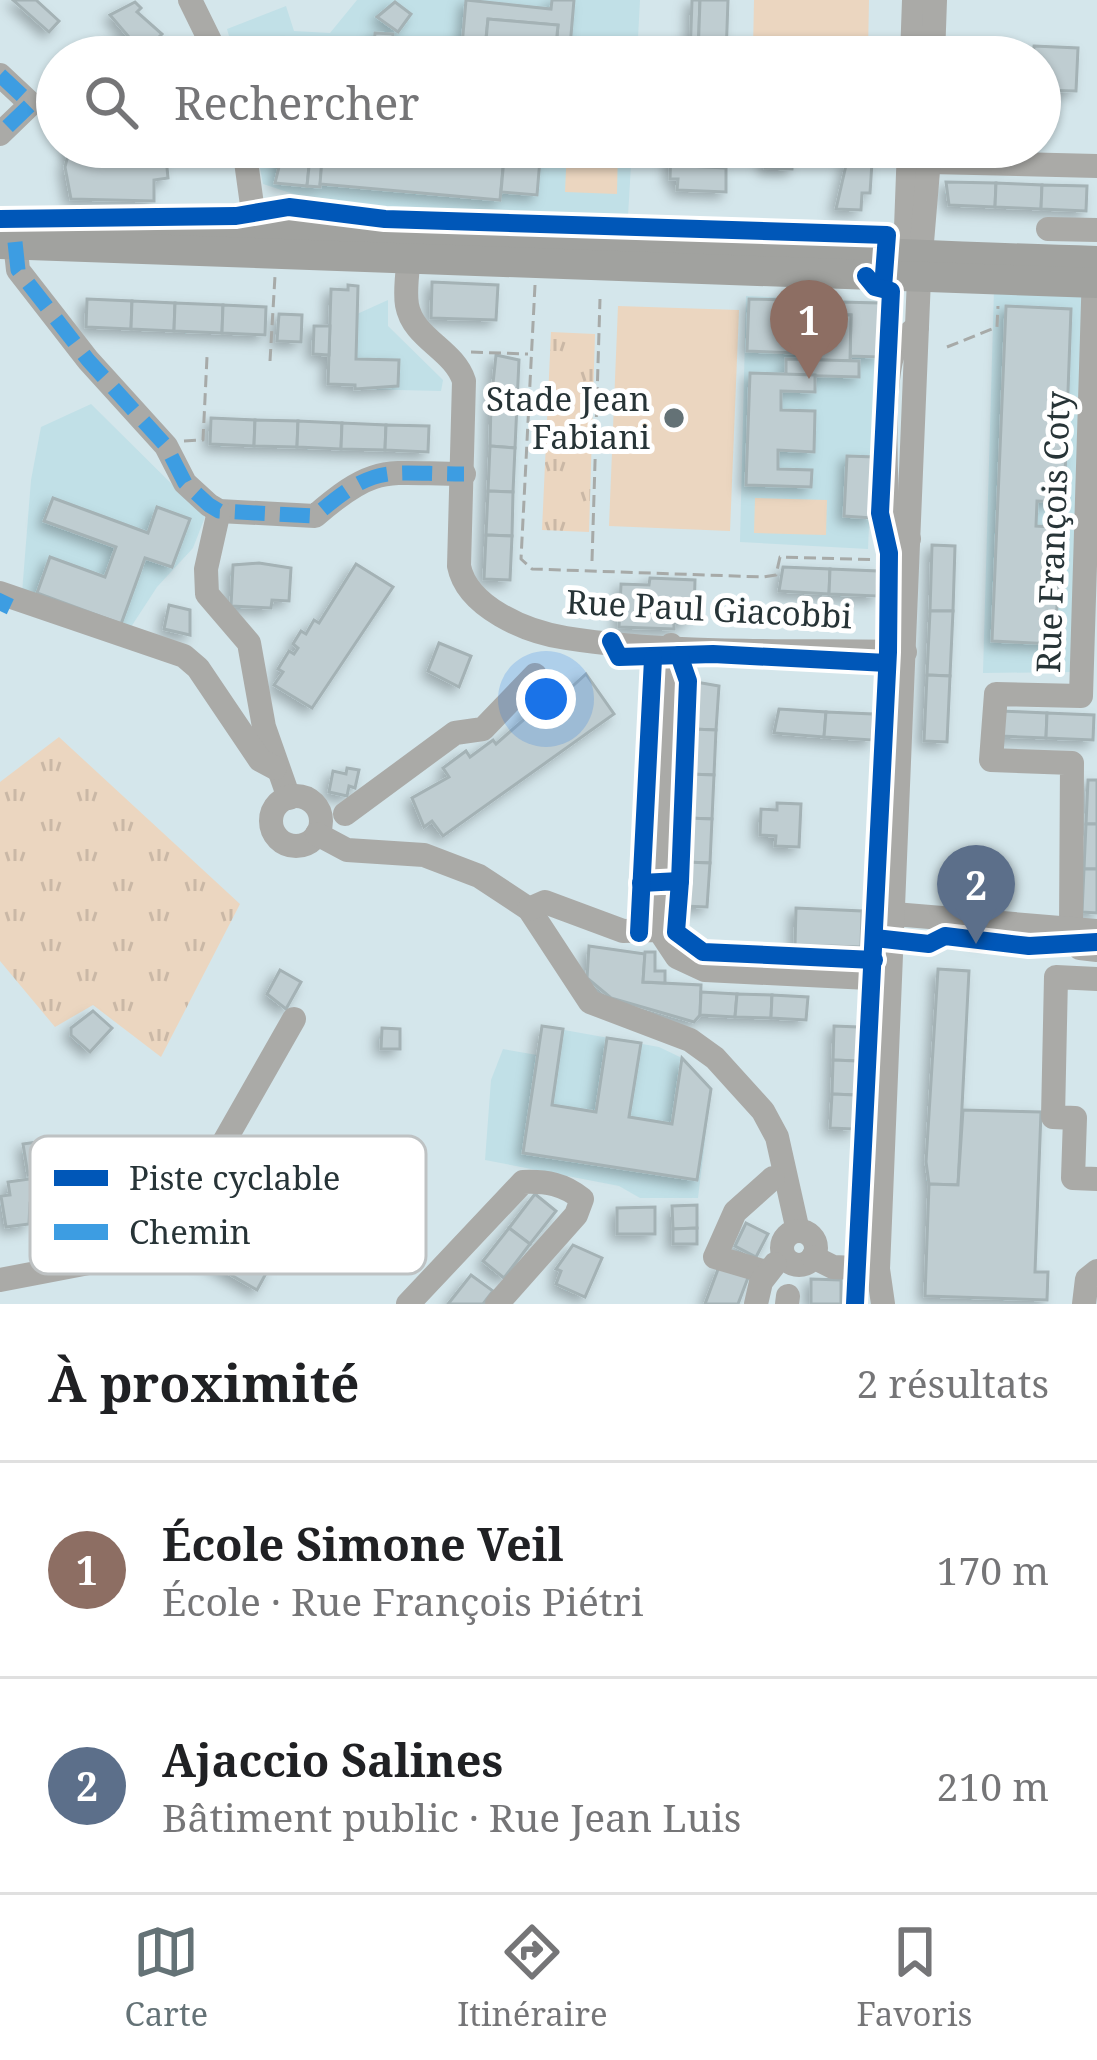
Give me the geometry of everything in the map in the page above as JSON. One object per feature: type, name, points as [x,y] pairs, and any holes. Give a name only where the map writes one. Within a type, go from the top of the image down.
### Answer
[{"type":"main road","points":[[5,237],[252,240],[1096,272]]},
{"type":"main road","points":[[410,247],[536,264],[916,263],[1000,280],[1096,272]]},
{"type":"street","points":[[190,0],[208,36]]},
{"type":"street","points":[[913,36],[914,0]]},
{"type":"street","points":[[934,36],[935,0]]},
{"type":"street","points":[[0,75],[31,104],[0,134]]},
{"type":"street","points":[[1061,163],[1097,166]]},
{"type":"street","points":[[244,168],[252,240]]},
{"type":"street","points":[[883,1304],[872,1269],[905,652],[894,548],[917,327],[922,168]]},
{"type":"street","points":[[1048,229],[1097,230]]},
{"type":"street","points":[[5,237],[18,270],[169,454],[185,483],[219,511],[315,516],[355,481],[372,474],[464,474]]},
{"type":"street","name":"Rue Paul Giacobbi","points":[[410,247],[407,304],[415,325],[449,355],[464,381],[459,566],[463,584],[476,602],[565,638],[905,652]]},
{"type":"street","name":"Rue François Coty","points":[[1071,928],[1072,763],[991,760],[996,694],[1082,696],[1096,272]]},
{"type":"street","points":[[219,511],[206,569],[207,594],[249,643],[275,767],[289,798]]},
{"type":"street","points":[[0,593],[184,656],[198,668],[260,760],[275,767]]},
{"type":"street","points":[[671,645],[659,930],[677,957],[705,970],[889,979]]},
{"type":"street","points":[[289,798],[272,814],[276,837],[297,846],[455,733],[483,729],[535,675]]},
{"type":"street","points":[[289,798],[310,801],[347,850],[452,862],[529,909],[590,1002],[690,1040],[743,1090],[777,1137],[780,1179],[798,1231],[815,1242],[813,1257]]},
{"type":"street","points":[[529,909],[545,902],[623,931],[659,930]]},
{"type":"street","points":[[893,914],[1097,931]]},
{"type":"street","points":[[1071,928],[1080,948],[1097,950]]},
{"type":"street","points":[[1097,979],[1056,977],[1053,1117],[1075,1118],[1073,1178],[1097,1179]]},
{"type":"street","points":[[227,1136],[294,1019]]},
{"type":"street","points":[[780,1179],[735,1212],[716,1257],[799,1265],[813,1257]]},
{"type":"street","points":[[408,1304],[523,1182],[548,1181],[572,1191],[582,1199],[576,1215],[497,1304]]},
{"type":"street","points":[[756,1304],[784,1240],[798,1231]]},
{"type":"street","points":[[813,1257],[832,1267],[872,1269]]},
{"type":"street","points":[[0,1280],[31,1274]]},
{"type":"path","points":[[252,240],[270,361]]},
{"type":"path","points":[[536,264],[521,559],[532,569],[763,578],[776,574],[781,556],[894,548],[889,583]]},
{"type":"path","points":[[947,347],[997,327],[1000,280]]},
{"type":"path","points":[[592,561],[600,299]]},
{"type":"path","points":[[449,355],[530,354]]},
{"type":"path","points":[[169,454],[185,440],[203,440],[207,358]]},
{"type":"shaded area","points":[[357,0],[640,0],[638,36],[229,36],[227,29],[286,6],[294,31],[330,33]]},
{"type":"shaded area","points":[[260,168],[631,168],[628,216],[463,215],[321,203],[263,184]]},
{"type":"shaded area","points":[[994,289],[1086,289],[1073,672],[983,673]]},
{"type":"shaded area","points":[[746,296],[879,302],[868,549],[740,542]]},
{"type":"shaded area","points":[[388,300],[388,326],[443,380],[441,391],[355,389],[357,314]]},
{"type":"shaded area","points":[[91,404],[205,517],[193,548],[157,587],[129,630],[22,593],[31,480],[41,427]]},
{"type":"shaded area","points":[[542,1026],[659,1047],[682,1058],[711,1089],[698,1198],[640,1198],[619,1186],[485,1160],[491,1080],[503,1049],[537,1055]]},
{"type":"green space","points":[[754,0],[869,0],[868,36],[753,36]]},
{"type":"green space","points":[[566,168],[618,168],[617,194],[565,192]]},
{"type":"green space","name":"Stade Jean Fabiani","points":[[618,306],[739,310],[730,531],[609,526]]},
{"type":"green space","points":[[551,332],[595,334],[589,532],[542,530]]},
{"type":"green space","points":[[755,498],[827,500],[826,535],[754,533]]},
{"type":"green space","points":[[59,737],[240,904],[161,1057],[93,1005],[55,1027],[0,961],[0,782]]},
{"type":"building","points":[[13,0],[36,0],[59,21],[49,32]]},
{"type":"building","points":[[466,0],[551,9],[552,0],[574,0],[571,36],[557,36],[558,25],[488,19],[486,36],[463,36]]},
{"type":"building","points":[[692,0],[700,0],[699,36],[691,36]]},
{"type":"building","points":[[700,0],[728,0],[727,36],[699,36]]},
{"type":"building","points":[[135,2],[141,8],[137,12],[162,34],[128,36],[110,15]]},
{"type":"building","points":[[395,2],[411,14],[398,32],[377,17]]},
{"type":"building","points":[[488,19],[558,25],[557,36],[486,36]]},
{"type":"building","points":[[1061,47],[1078,48],[1076,91],[1061,91]]},
{"type":"building","points":[[65,168],[167,168],[168,178],[154,180],[154,201],[71,199]]},
{"type":"building","points":[[279,168],[309,168],[307,186],[275,183]]},
{"type":"building","points":[[309,168],[321,168],[320,187],[307,186]]},
{"type":"building","points":[[321,168],[503,168],[500,200],[320,184]]},
{"type":"building","points":[[503,168],[539,168],[537,195],[501,192]]},
{"type":"building","points":[[670,168],[726,168],[726,192],[677,190],[678,179],[670,179]]},
{"type":"building","points":[[845,168],[872,168],[870,193],[862,193],[861,210],[836,209]]},
{"type":"building","points":[[946,182],[996,183],[995,207],[949,205]]},
{"type":"building","points":[[996,183],[1042,185],[1041,209],[995,207]]},
{"type":"building","points":[[1042,185],[1087,186],[1086,211],[1041,209]]},
{"type":"building","points":[[432,282],[498,285],[496,320],[431,318]]},
{"type":"building","points":[[348,285],[358,286],[356,359],[399,360],[398,386],[355,389],[355,385],[328,384],[331,289],[348,290]]},
{"type":"building","points":[[87,299],[132,301],[131,329],[86,327]]},
{"type":"building","points":[[749,299],[831,301],[831,315],[818,314],[817,354],[747,351]]},
{"type":"building","points":[[132,301],[175,303],[174,331],[131,329]]},
{"type":"building","points":[[840,302],[880,303],[878,357],[850,356],[851,315],[840,315]]},
{"type":"building","points":[[175,303],[223,305],[222,333],[174,331]]},
{"type":"building","points":[[223,305],[266,307],[265,335],[222,333]]},
{"type":"building","points":[[1006,306],[1071,309],[1064,502],[1037,501],[1036,526],[1053,527],[1053,544],[1062,545],[1054,644],[992,641]]},
{"type":"building","points":[[279,314],[302,315],[301,342],[277,341]]},
{"type":"building","points":[[818,314],[851,315],[850,361],[816,360]]},
{"type":"building","points":[[314,326],[330,326],[329,355],[313,354]]},
{"type":"building","points":[[496,355],[519,360],[517,404],[491,402]]},
{"type":"building","points":[[786,359],[859,361],[859,377],[786,375]]},
{"type":"building","points":[[750,373],[815,375],[815,392],[781,391],[781,410],[815,411],[814,452],[778,450],[778,469],[812,470],[811,487],[746,485]]},
{"type":"building","points":[[491,402],[517,404],[515,448],[490,446]]},
{"type":"building","points":[[211,418],[255,420],[254,446],[210,444]]},
{"type":"building","points":[[255,420],[298,421],[297,447],[254,446]]},
{"type":"building","points":[[298,421],[342,423],[341,449],[297,447]]},
{"type":"building","points":[[342,423],[386,425],[385,450],[341,449]]},
{"type":"building","points":[[386,425],[429,426],[428,452],[385,450]]},
{"type":"building","points":[[490,446],[515,448],[513,492],[488,491]]},
{"type":"building","points":[[847,456],[875,457],[872,518],[844,516]]},
{"type":"building","points":[[488,491],[513,492],[512,536],[486,535]]},
{"type":"building","points":[[53,498],[148,533],[157,507],[190,519],[172,567],[145,558],[121,624],[37,593],[50,557],[105,577],[116,547],[44,521]]},
{"type":"building","points":[[486,535],[512,536],[510,580],[484,579]]},
{"type":"building","points":[[932,545],[955,546],[953,611],[930,611]]},
{"type":"building","points":[[356,564],[393,587],[312,708],[274,685],[283,672],[278,669],[289,651],[294,654],[298,648],[293,644],[301,631],[306,634],[314,620],[319,623]]},
{"type":"building","points":[[233,565],[291,568],[289,601],[272,600],[271,608],[231,606]]},
{"type":"building","points":[[783,567],[830,569],[829,594],[779,591]]},
{"type":"building","points":[[830,569],[878,571],[877,596],[829,594]]},
{"type":"building","points":[[650,578],[695,580],[694,615],[686,615],[686,623],[674,622],[674,629],[619,627],[621,584],[649,585]]},
{"type":"building","points":[[169,605],[190,610],[190,635],[164,629]]},
{"type":"building","points":[[930,611],[953,611],[950,676],[927,675]]},
{"type":"building","points":[[439,643],[471,656],[459,687],[428,671]]},
{"type":"building","points":[[586,674],[614,714],[443,836],[432,821],[424,827],[412,798],[449,777],[443,768],[466,751],[470,757],[493,740],[496,744],[528,716],[524,710],[548,694],[554,703]]},
{"type":"building","points":[[927,675],[950,676],[947,742],[924,741]]},
{"type":"building","points":[[696,682],[719,686],[716,730],[692,729]]},
{"type":"building","points":[[779,709],[826,712],[824,737],[774,733]]},
{"type":"building","points":[[1000,711],[1047,713],[1046,738],[999,736]]},
{"type":"building","points":[[826,712],[873,714],[872,740],[824,737]]},
{"type":"building","points":[[1047,713],[1094,715],[1093,740],[1046,738]]},
{"type":"building","points":[[692,729],[716,730],[714,775],[689,774]]},
{"type":"building","points":[[347,768],[359,770],[355,788],[349,786],[347,796],[329,792],[333,771],[346,774]]},
{"type":"building","points":[[689,774],[714,775],[712,819],[687,818]]},
{"type":"building","points":[[1088,780],[1097,780],[1097,824],[1086,824]]},
{"type":"building","points":[[777,803],[801,804],[799,847],[775,846],[776,836],[760,835],[761,809],[777,810]]},
{"type":"building","points":[[687,818],[712,819],[710,863],[685,862]]},
{"type":"building","points":[[1086,824],[1097,824],[1097,869],[1084,869]]},
{"type":"building","points":[[685,862],[710,863],[707,907],[683,906]]},
{"type":"building","points":[[1084,869],[1097,869],[1097,913],[1082,912]]},
{"type":"building","points":[[796,908],[862,911],[861,947],[795,945]]},
{"type":"building","points":[[589,946],[645,954],[643,982],[701,985],[700,1015],[694,1022],[611,998],[587,978]]},
{"type":"building","points":[[645,952],[655,952],[655,971],[665,971],[665,983],[643,982]]},
{"type":"building","points":[[938,969],[969,971],[958,1185],[929,1184],[926,1162]]},
{"type":"building","points":[[280,970],[301,982],[286,1009],[267,994]]},
{"type":"building","points":[[701,992],[737,994],[735,1017],[700,1015]]},
{"type":"building","points":[[737,994],[772,995],[771,1018],[735,1017]]},
{"type":"building","points":[[772,995],[808,997],[806,1020],[771,1018]]},
{"type":"building","points":[[93,1011],[112,1028],[90,1052],[71,1035],[71,1028]]},
{"type":"building","points":[[542,1026],[563,1029],[552,1105],[596,1112],[607,1038],[641,1043],[629,1117],[672,1124],[682,1058],[711,1089],[697,1180],[523,1153]]},
{"type":"building","points":[[834,1026],[858,1027],[857,1061],[833,1060]]},
{"type":"building","points":[[382,1028],[400,1029],[400,1049],[381,1049]]},
{"type":"building","points":[[833,1060],[857,1061],[855,1095],[832,1094]]},
{"type":"building","points":[[832,1094],[855,1095],[854,1129],[830,1128]]},
{"type":"building","points":[[963,1110],[1041,1112],[1035,1272],[1048,1272],[1047,1300],[925,1296],[929,1184],[958,1185]]},
{"type":"building","points":[[30,1143],[28,1175],[23,1144]]},
{"type":"building","points":[[30,1180],[29,1224],[6,1227],[1,1196],[10,1195],[8,1182]]},
{"type":"building","points":[[535,1194],[556,1211],[530,1244],[509,1228]]},
{"type":"building","points":[[697,1205],[697,1228],[673,1229],[672,1206]]},
{"type":"building","points":[[655,1207],[655,1234],[617,1234],[617,1208]]},
{"type":"building","points":[[746,1223],[768,1234],[756,1257],[735,1246]]},
{"type":"building","points":[[509,1228],[530,1244],[504,1278],[483,1261]]},
{"type":"building","points":[[697,1228],[697,1244],[673,1244],[673,1229]]},
{"type":"building","points":[[573,1245],[602,1258],[585,1297],[556,1284],[561,1271],[556,1269]]},
{"type":"building","points":[[720,1264],[749,1275],[738,1304],[705,1304]]},
{"type":"building","points":[[229,1274],[266,1274],[257,1290]]},
{"type":"building","points":[[471,1275],[493,1291],[483,1304],[448,1304]]},
{"type":"building","points":[[811,1279],[841,1280],[841,1304],[811,1304]]},
{"type":"marked path","points":[[0,75],[31,104],[0,134]]},
{"type":"marked path","points":[[15,242],[18,270],[88,360],[166,446],[185,483],[219,511],[315,516],[369,479],[399,473],[464,474]]},
{"type":"marked path","points":[[0,611],[7,596]]},
{"type":"cycle path","points":[[0,219],[236,216],[289,207],[385,219],[887,235],[883,288]]},
{"type":"cycle path","points":[[855,1304],[888,652],[889,553],[880,513],[891,291],[875,287],[866,276]]},
{"type":"cycle path","points":[[611,641],[619,657],[713,654],[887,663]]},
{"type":"cycle path","points":[[679,655],[688,681],[680,881]]},
{"type":"cycle path","points":[[639,933],[653,659]]},
{"type":"cycle path","points":[[641,883],[680,881],[676,932],[703,952],[874,960]]},
{"type":"cycle path","points":[[875,938],[929,944],[945,936],[1029,946],[1097,942]]},
{"type":"place","name":"École Simone Veil","points":[[809,379]]},
{"type":"place","name":"Stade Jean Fabiani","points":[[674,418]]},
{"type":"place","name":"Ajaccio Salines","points":[[976,944]]}]
